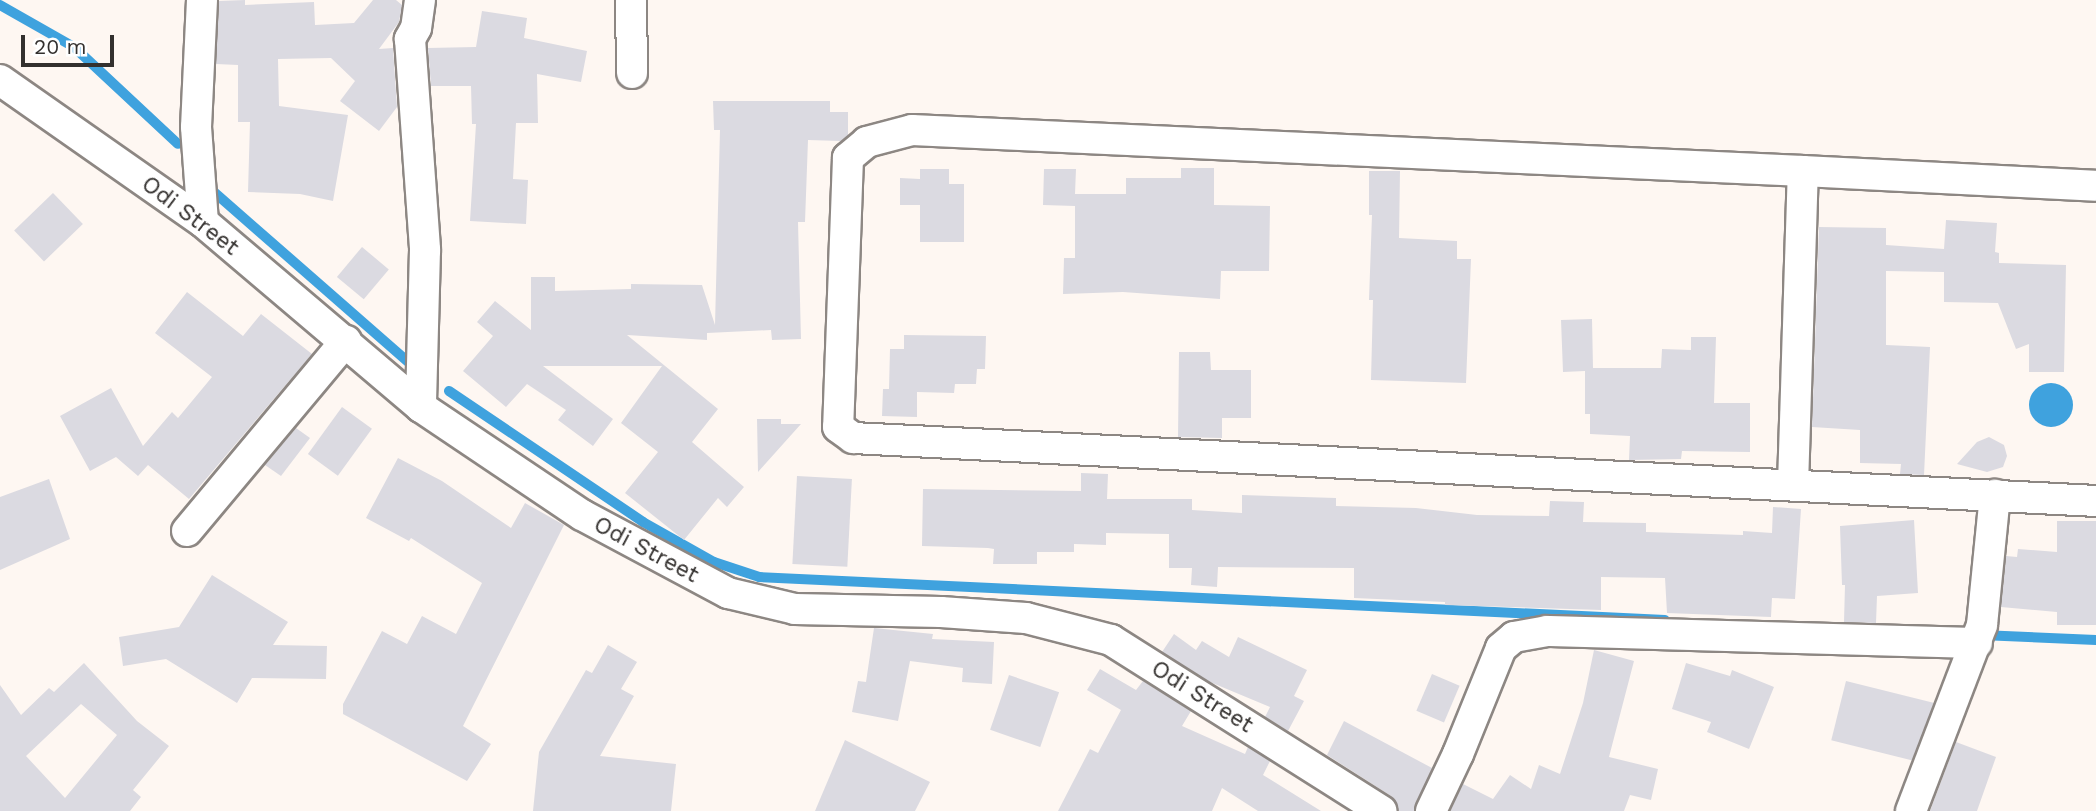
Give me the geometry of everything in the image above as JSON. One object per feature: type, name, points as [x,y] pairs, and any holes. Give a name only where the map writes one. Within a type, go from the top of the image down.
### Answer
[{"type":"street","points":[[202,0],[197,127],[203,222]]},
{"type":"street","points":[[420,0],[416,28],[410,39],[425,250],[421,407]]},
{"type":"street","points":[[631,0],[632,73]]},
{"type":"street","name":"Odi Street","points":[[0,80],[203,222],[421,407],[582,515],[728,593],[795,609],[941,612],[1026,618],[1111,640],[1382,811]]},
{"type":"street","points":[[2096,186],[912,130],[867,142],[848,158],[838,427],[853,438],[2096,501]]},
{"type":"street","points":[[1793,485],[1803,171]]},
{"type":"street","points":[[187,531],[346,341]]},
{"type":"street","points":[[1911,811],[1982,625],[1995,495]]},
{"type":"street","points":[[1431,811],[1458,754],[1501,648],[1514,636],[1547,631],[1977,643]]},
{"type":"water","points":[[2051,383],[2066,390],[2073,405],[2066,420],[2051,427],[2036,420],[2029,405],[2036,390]]},
{"type":"building","points":[[245,0],[245,5],[314,2],[315,25],[354,23],[373,0],[396,0],[402,5],[399,22],[379,49],[393,48],[397,107],[379,131],[340,101],[355,81],[331,58],[278,59],[279,106],[348,115],[333,201],[300,194],[248,192],[250,122],[238,122],[238,65],[216,64],[219,1]]},
{"type":"building","points":[[482,11],[527,18],[524,38],[587,51],[581,82],[537,74],[538,123],[516,123],[513,179],[528,180],[526,224],[470,221],[476,124],[472,124],[471,86],[431,86],[428,48],[476,47]]},
{"type":"building","points":[[713,101],[830,101],[830,112],[848,112],[848,135],[841,141],[808,140],[805,222],[798,222],[801,339],[772,340],[771,330],[707,333],[707,340],[627,335],[718,409],[692,442],[744,487],[727,507],[718,498],[684,540],[625,493],[658,452],[621,423],[662,366],[543,366],[613,419],[593,446],[558,420],[566,410],[527,384],[506,407],[463,371],[493,336],[477,322],[495,301],[531,330],[531,277],[555,277],[555,291],[631,289],[631,284],[702,285],[715,325],[720,130],[714,130]]},
{"type":"building","points":[[1181,168],[1214,168],[1214,205],[1270,206],[1269,271],[1221,271],[1220,299],[1123,292],[1063,294],[1064,258],[1075,258],[1075,206],[1043,205],[1044,169],[1076,169],[1075,194],[1126,194],[1126,178],[1181,178]]},
{"type":"building","points":[[920,169],[949,169],[949,184],[964,184],[964,242],[920,242],[920,205],[900,205],[900,178],[920,179]]},
{"type":"building","points":[[1369,171],[1400,171],[1399,238],[1457,241],[1457,259],[1471,259],[1466,383],[1371,380],[1373,300],[1369,300],[1372,215],[1369,215]]},
{"type":"building","points":[[53,193],[83,224],[44,261],[14,231]]},
{"type":"building","points":[[1946,220],[1997,223],[1995,252],[1999,253],[1999,263],[2066,265],[2064,372],[2029,372],[2029,344],[2016,349],[1998,303],[1944,302],[1944,272],[1886,271],[1886,345],[1930,347],[1924,475],[1900,474],[1901,464],[1860,463],[1860,430],[1812,427],[1819,227],[1886,228],[1886,245],[1944,249]]},
{"type":"building","points":[[362,247],[389,269],[364,299],[337,277]]},
{"type":"building","points":[[187,292],[243,336],[261,314],[312,354],[189,499],[148,465],[138,476],[116,457],[90,471],[60,416],[111,388],[143,446],[172,412],[178,418],[212,377],[155,333]]},
{"type":"building","points":[[1592,319],[1593,368],[1661,368],[1662,349],[1691,350],[1691,337],[1716,337],[1714,403],[1750,403],[1750,452],[1682,451],[1681,459],[1629,460],[1630,436],[1590,434],[1590,414],[1585,414],[1585,371],[1563,372],[1561,320]]},
{"type":"building","points":[[904,335],[986,336],[985,369],[977,369],[976,384],[955,384],[954,393],[917,392],[917,417],[882,416],[883,389],[889,389],[890,349],[904,349]]},
{"type":"building","points":[[1179,352],[1210,352],[1211,370],[1251,370],[1251,418],[1222,418],[1222,438],[1178,437]]},
{"type":"building","points":[[342,407],[372,429],[338,476],[308,454]]},
{"type":"building","points":[[757,419],[781,419],[781,424],[801,424],[758,472]]},
{"type":"building","points":[[296,428],[310,438],[281,476],[265,465]]},
{"type":"building","points":[[1989,437],[2004,445],[2007,456],[2003,467],[1987,472],[1957,464],[1977,442]]},
{"type":"building","points":[[398,458],[442,481],[511,528],[525,503],[564,525],[463,726],[491,744],[467,781],[343,714],[343,704],[382,631],[407,644],[422,616],[456,634],[482,583],[411,538],[409,541],[366,518]]},
{"type":"building","points":[[1081,473],[1108,474],[1107,499],[1192,499],[1192,510],[1242,513],[1242,495],[1336,498],[1336,506],[1416,508],[1477,515],[1549,516],[1550,501],[1584,502],[1583,522],[1646,523],[1646,532],[1743,535],[1743,531],[1772,533],[1773,507],[1801,509],[1795,599],[1772,598],[1771,617],[1667,613],[1665,578],[1601,577],[1601,610],[1445,605],[1445,602],[1354,598],[1354,568],[1218,567],[1217,587],[1191,585],[1192,568],[1169,568],[1169,534],[1106,533],[1106,545],[1074,544],[1074,552],[1037,552],[1037,564],[993,564],[994,549],[988,548],[922,546],[923,489],[1081,491]]},
{"type":"building","points":[[797,476],[852,479],[847,567],[792,564]]},
{"type":"building","points":[[49,479],[70,539],[0,570],[0,497]]},
{"type":"building","points":[[1914,520],[1918,593],[1877,596],[1876,623],[1844,622],[1845,585],[1842,585],[1840,526]]},
{"type":"building","points":[[2057,521],[2096,521],[2096,625],[2057,625],[2057,612],[2001,607],[2006,556],[2017,557],[2018,549],[2057,552]]},
{"type":"building","points":[[212,575],[288,622],[273,645],[327,646],[326,679],[252,678],[237,703],[166,659],[123,666],[119,637],[179,627]]},
{"type":"building","points":[[874,628],[933,634],[932,639],[994,642],[992,684],[962,682],[963,668],[910,661],[898,721],[852,712],[858,681],[866,682]]},
{"type":"building","points":[[1174,634],[1196,650],[1202,641],[1229,657],[1238,637],[1307,670],[1294,696],[1304,701],[1288,731],[1265,717],[1270,707],[1210,682],[1162,652]]},
{"type":"building","points":[[608,645],[637,662],[621,689],[634,696],[600,756],[676,764],[671,811],[533,811],[539,752],[586,670],[592,673]]},
{"type":"building","points":[[1594,650],[1634,661],[1609,757],[1658,769],[1651,800],[1630,795],[1624,811],[1450,811],[1463,784],[1493,799],[1510,775],[1531,789],[1539,765],[1560,774],[1583,703]]},
{"type":"building","points":[[84,663],[137,721],[169,746],[133,790],[141,797],[130,811],[0,811],[0,685],[21,715],[49,688],[54,692]],"holes":[[[81,704],[117,735],[65,798],[26,756]]]},
{"type":"building","points":[[1686,663],[1730,676],[1732,670],[1774,687],[1749,749],[1707,732],[1711,722],[1672,709]]},
{"type":"building","points":[[1100,669],[1136,690],[1143,681],[1191,711],[1182,726],[1245,754],[1248,747],[1270,761],[1263,775],[1321,811],[1258,811],[1222,788],[1212,811],[1058,811],[1090,749],[1098,753],[1121,710],[1087,690]]},
{"type":"building","points":[[1432,674],[1460,686],[1444,723],[1416,711]]},
{"type":"building","points":[[1009,675],[1059,692],[1040,747],[990,730]]},
{"type":"building","points":[[1846,681],[1934,703],[1920,762],[1831,740]]},
{"type":"building","points":[[1344,721],[1432,768],[1414,811],[1399,811],[1391,796],[1327,755]]},
{"type":"building","points":[[845,740],[930,782],[915,811],[815,811]]},
{"type":"building","points":[[1956,742],[1996,757],[1977,811],[1930,811]]},
{"type":"waterway","points":[[0,5],[74,47],[178,144]]},
{"type":"waterway","points":[[206,185],[416,369]]},
{"type":"waterway","points":[[449,391],[643,522],[714,562],[759,577],[1665,620]]},
{"type":"waterway","points":[[1981,635],[2096,640]]}]
